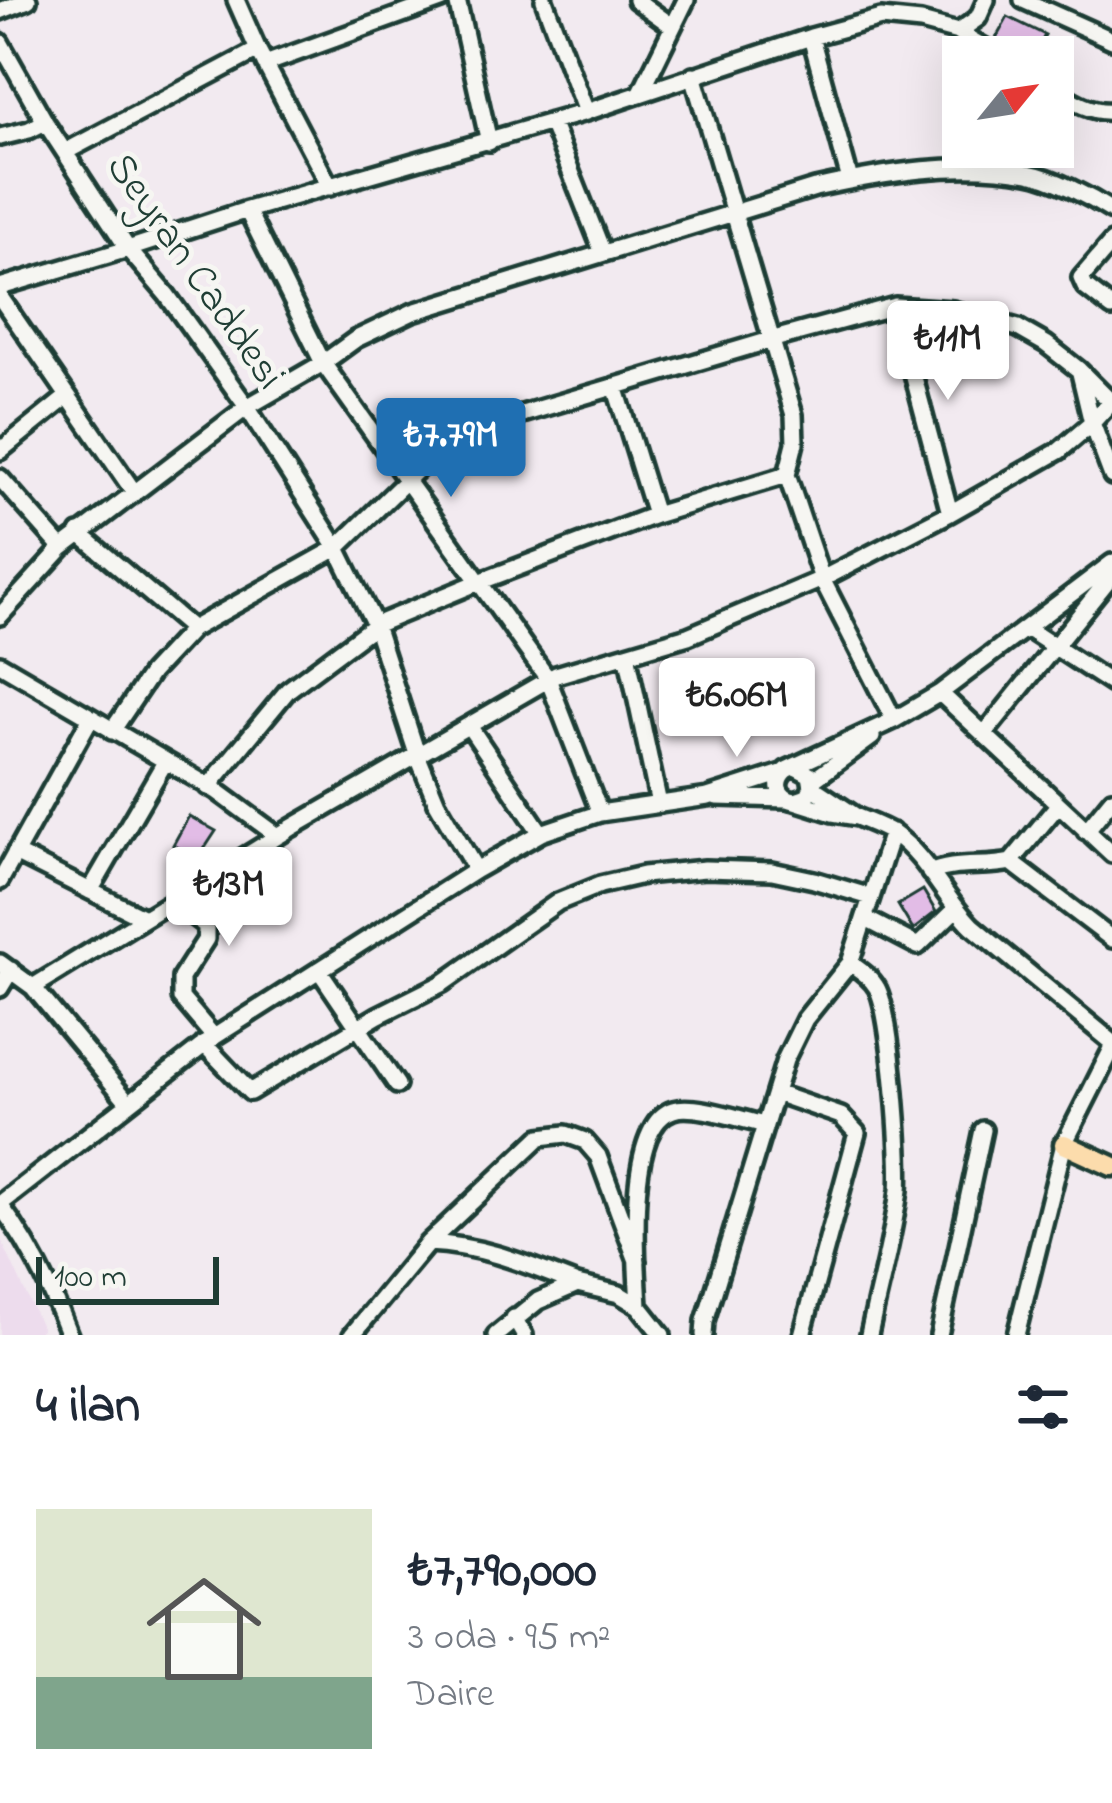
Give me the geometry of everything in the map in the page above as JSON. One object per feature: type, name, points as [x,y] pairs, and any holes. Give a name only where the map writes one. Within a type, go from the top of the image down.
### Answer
[{"type":"main road","points":[[1064,1144],[1112,1166]]},
{"type":"street","points":[[0,11],[28,0]]},
{"type":"street","points":[[236,0],[330,187]]},
{"type":"street","points":[[65,152],[261,57],[441,0]]},
{"type":"street","points":[[457,0],[489,142]]},
{"type":"street","points":[[544,0],[586,112]]},
{"type":"street","points":[[636,0],[672,26]]},
{"type":"street","points":[[640,94],[686,0]]},
{"type":"street","points":[[958,32],[978,18],[986,0]]},
{"type":"street","points":[[1023,0],[1112,40]]},
{"type":"street","points":[[0,287],[247,210],[489,142],[881,18],[921,22],[965,36]]},
{"type":"street","points":[[811,37],[850,180]]},
{"type":"street","name":"Seyran Caddesi","points":[[0,42],[45,122],[128,249],[247,407],[338,548],[375,626],[437,803],[476,870]]},
{"type":"street","points":[[693,76],[794,415],[796,443],[787,475],[822,579],[893,720]]},
{"type":"street","points":[[1074,103],[1112,111]]},
{"type":"street","points":[[0,136],[45,122]]},
{"type":"street","points":[[551,122],[603,253]]},
{"type":"street","points":[[0,616],[62,548],[247,407],[356,339],[413,312],[850,180],[967,168],[1031,173],[1112,211]]},
{"type":"street","points":[[247,210],[323,363],[548,679],[600,813]]},
{"type":"street","points":[[1112,242],[1081,278],[1112,308]]},
{"type":"street","points":[[0,297],[134,492]]},
{"type":"street","points":[[896,307],[950,513]]},
{"type":"street","points":[[33,987],[278,836],[548,679],[688,636],[822,579],[1059,451],[1112,402],[1046,344],[1018,328],[953,310],[896,307],[472,429],[444,444],[338,548],[192,629],[151,673],[112,731]]},
{"type":"street","points":[[1079,370],[1112,476]]},
{"type":"street","points":[[615,386],[655,515]]},
{"type":"street","points":[[0,451],[68,396]]},
{"type":"street","points":[[208,787],[288,690],[375,626],[655,515],[787,475]]},
{"type":"street","points":[[0,478],[62,548]]},
{"type":"street","points":[[80,533],[192,629]]},
{"type":"street","points":[[69,1335],[47,1280],[0,1204],[209,1040],[541,833],[600,813],[708,796],[789,770],[893,720],[940,693],[1111,567]]},
{"type":"street","points":[[986,733],[1111,567]]},
{"type":"street","points":[[1026,628],[1112,685]]},
{"type":"street","points":[[627,654],[659,804]]},
{"type":"street","points":[[0,664],[208,787],[278,836]]},
{"type":"street","points":[[940,693],[1112,854]]},
{"type":"street","points":[[0,881],[90,718]]},
{"type":"street","points":[[708,796],[806,797],[812,784],[893,720]]},
{"type":"street","points":[[469,727],[541,833]]},
{"type":"street","points":[[90,890],[165,762]]},
{"type":"street","points":[[789,770],[806,771],[812,784],[857,817],[892,832],[913,851],[972,926],[1112,1046],[1064,1144],[1016,1335]]},
{"type":"street","points":[[789,770],[778,787],[791,800],[857,817]]},
{"type":"street","points":[[1086,831],[1112,800]]},
{"type":"street","points":[[930,873],[940,868],[987,868],[1011,862],[1058,805]]},
{"type":"street","points":[[704,1335],[794,1038],[850,963],[892,832]]},
{"type":"street","points":[[15,853],[144,918]]},
{"type":"street","points":[[1011,862],[1112,939]]},
{"type":"street","points":[[172,900],[206,926],[206,939],[181,978],[181,998],[250,1092],[443,983],[558,902],[600,885],[643,875],[728,869],[814,880],[871,897]]},
{"type":"street","points":[[866,919],[917,946],[956,909]]},
{"type":"street","points":[[850,963],[880,992],[898,1139],[899,1188],[869,1335]]},
{"type":"street","points":[[0,988],[5,966],[33,987],[128,1102]]},
{"type":"street","points":[[319,970],[397,1085]]},
{"type":"street","points":[[775,1093],[841,1116],[857,1133],[802,1335]]},
{"type":"street","points":[[639,1306],[637,1195],[647,1138],[661,1115],[685,1108],[765,1125]]},
{"type":"street","points":[[939,1335],[983,1130]]},
{"type":"street","points":[[352,1335],[428,1244],[540,1137],[566,1134],[585,1141],[598,1156],[637,1261]]},
{"type":"street","points":[[428,1244],[495,1252],[577,1285],[619,1294],[639,1306],[662,1335]]},
{"type":"street","points":[[496,1335],[538,1301],[577,1285]]},
{"type":"street","points":[[514,1318],[524,1335]]},
{"type":"shaded area","points":[[0,1237],[42,1329],[35,1335],[0,1335]]},
{"type":"building","points":[[1008,17],[1045,35],[1044,36],[997,36]]},
{"type":"building","points":[[189,816],[216,831],[197,860],[173,845]]},
{"type":"building","points":[[923,890],[936,912],[913,930],[898,905]]}]
